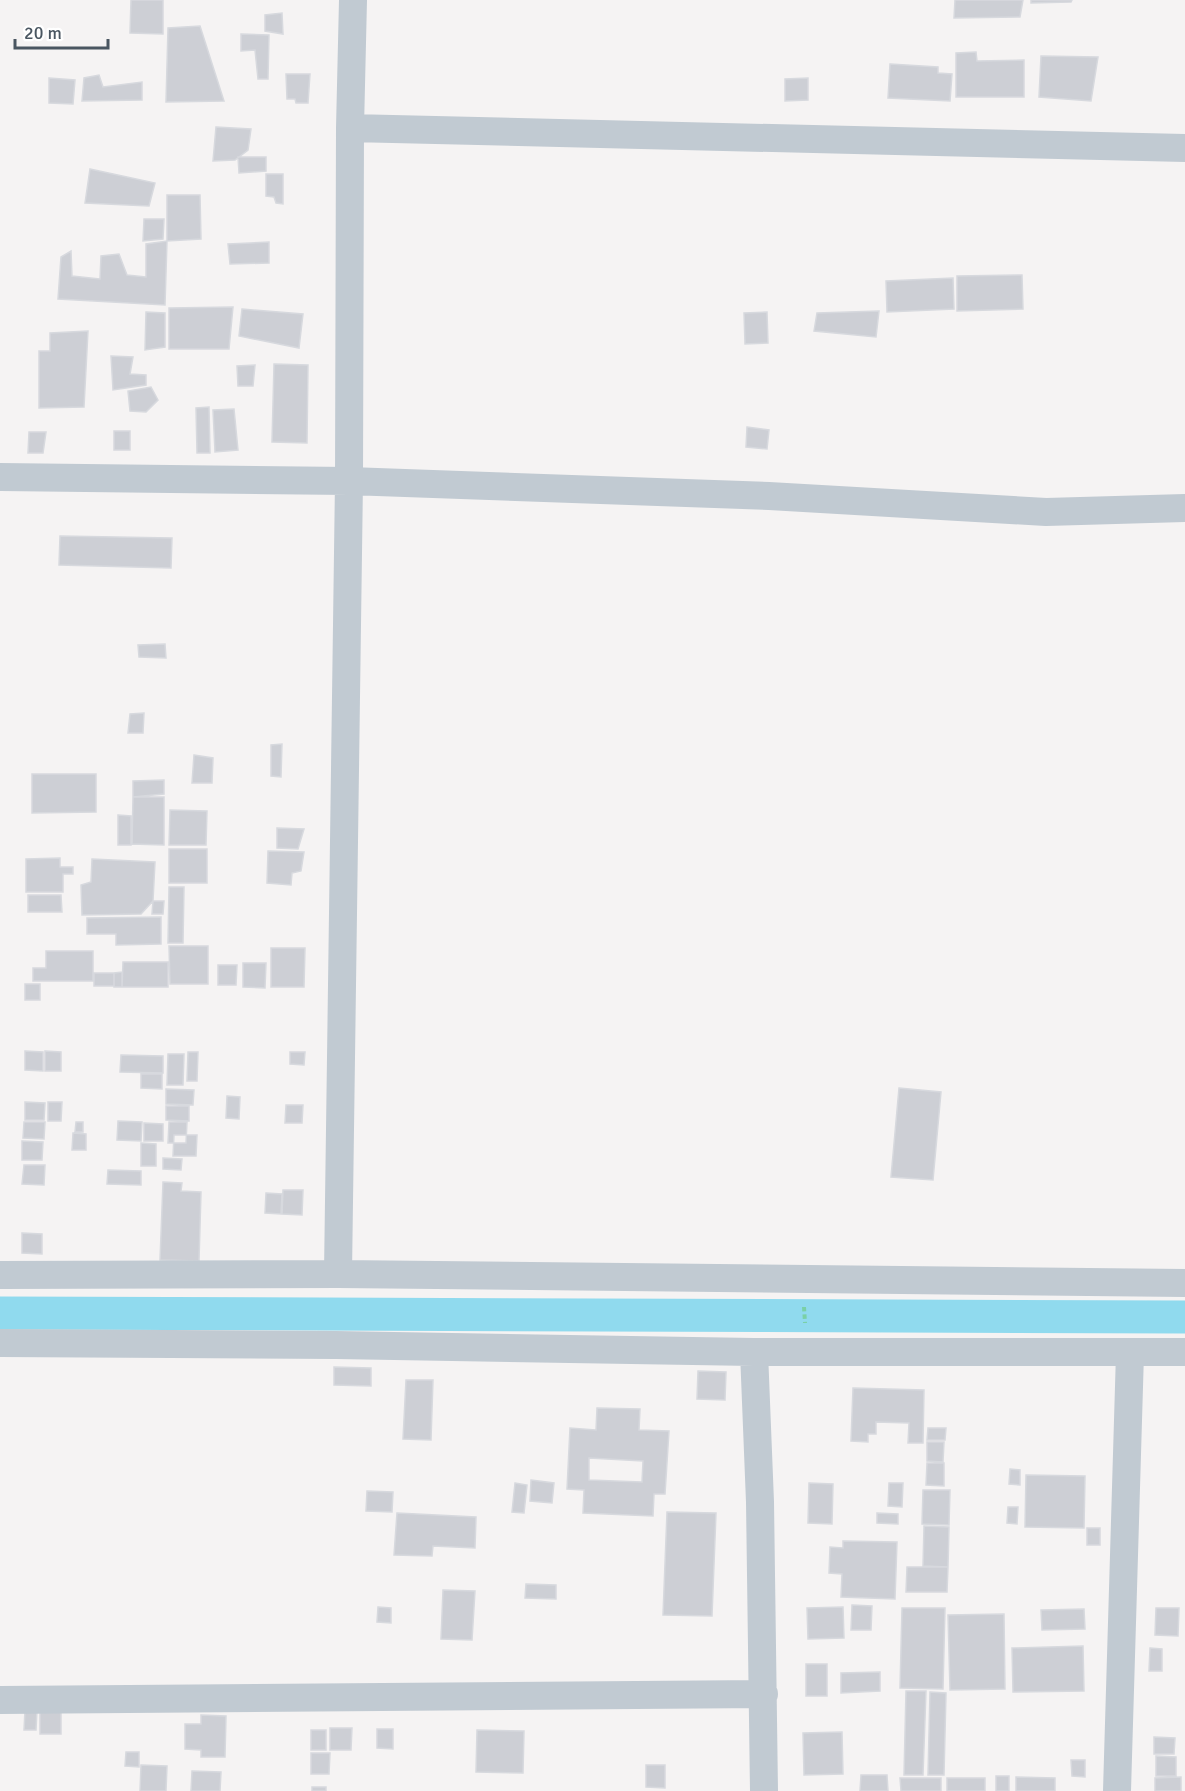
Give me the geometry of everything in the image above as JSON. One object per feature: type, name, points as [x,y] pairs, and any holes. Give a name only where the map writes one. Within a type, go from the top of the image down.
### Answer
[{"type":"street","points":[[338,1274],[353,0]]},
{"type":"street","points":[[350,128],[1185,148]]},
{"type":"street","points":[[0,477],[349,481],[770,496],[1046,512],[1185,508]]},
{"type":"street","points":[[0,1275],[338,1274],[1185,1283]]},
{"type":"street","points":[[0,1343],[336,1345],[754,1352],[1185,1352]]},
{"type":"street","points":[[754,1352],[760,1502],[764,1791]]},
{"type":"street","points":[[1117,1791],[1130,1353]]},
{"type":"street","points":[[0,1700],[764,1694]]},
{"type":"path","points":[[804,1304],[805,1327]]},
{"type":"building","points":[[131,0],[163,0],[163,34],[130,33]]},
{"type":"building","points":[[955,0],[1023,0],[1020,17],[954,18]]},
{"type":"building","points":[[1031,0],[1072,0],[1071,2],[1031,3]]},
{"type":"building","points":[[282,13],[283,34],[265,31],[265,15]]},
{"type":"building","points":[[200,26],[224,101],[166,102],[168,28]]},
{"type":"building","points":[[241,34],[269,35],[268,79],[258,79],[255,50],[241,51]]},
{"type":"building","points":[[976,52],[977,61],[1024,60],[1024,97],[956,97],[956,53]]},
{"type":"building","points":[[1041,56],[1098,57],[1091,101],[1039,97]]},
{"type":"building","points":[[890,64],[938,67],[938,73],[952,74],[950,101],[888,98]]},
{"type":"building","points":[[286,74],[310,74],[308,103],[296,103],[295,99],[287,99]]},
{"type":"building","points":[[99,75],[103,87],[142,82],[142,100],[82,101],[84,78]]},
{"type":"building","points":[[49,78],[75,80],[73,104],[49,103]]},
{"type":"building","points":[[808,78],[808,100],[785,101],[785,79]]},
{"type":"building","points":[[216,127],[251,129],[248,150],[235,160],[213,161]]},
{"type":"building","points":[[238,157],[266,157],[266,171],[239,173]]},
{"type":"building","points":[[90,169],[155,183],[149,206],[85,203]]},
{"type":"building","points":[[266,174],[283,174],[283,204],[276,203],[274,197],[266,196]]},
{"type":"building","points":[[167,195],[200,195],[201,239],[167,241]]},
{"type":"building","points":[[144,219],[164,219],[163,239],[143,241]]},
{"type":"building","points":[[167,241],[165,305],[58,299],[61,257],[71,251],[72,276],[100,279],[101,256],[119,254],[127,275],[146,277],[146,244]]},
{"type":"building","points":[[269,242],[269,263],[230,264],[228,244]]},
{"type":"building","points":[[1022,275],[1023,309],[957,311],[957,276]]},
{"type":"building","points":[[953,278],[954,309],[887,312],[886,281]]},
{"type":"building","points":[[233,307],[229,349],[169,349],[169,308]]},
{"type":"building","points":[[242,309],[303,314],[299,348],[239,336]]},
{"type":"building","points":[[879,311],[876,337],[814,331],[817,313]]},
{"type":"building","points":[[146,312],[165,313],[165,347],[145,350]]},
{"type":"building","points":[[767,312],[768,343],[745,344],[744,313]]},
{"type":"building","points":[[88,331],[84,407],[39,408],[39,351],[50,351],[50,333]]},
{"type":"building","points":[[111,356],[133,357],[130,374],[146,375],[146,385],[113,390]]},
{"type":"building","points":[[274,364],[308,365],[307,443],[272,442]]},
{"type":"building","points":[[255,365],[253,386],[238,386],[237,366]]},
{"type":"building","points":[[151,387],[158,400],[146,412],[130,411],[128,391]]},
{"type":"building","points":[[209,407],[210,453],[197,453],[196,408]]},
{"type":"building","points":[[234,409],[238,450],[215,452],[213,410]]},
{"type":"building","points":[[747,427],[769,430],[767,449],[746,447]]},
{"type":"building","points":[[114,431],[130,431],[130,450],[114,450]]},
{"type":"building","points":[[29,432],[46,432],[43,453],[28,453]]},
{"type":"building","points":[[60,536],[172,538],[171,568],[59,565]]},
{"type":"building","points":[[165,644],[166,658],[139,657],[138,645]]},
{"type":"building","points":[[144,713],[143,733],[128,733],[130,714]]},
{"type":"building","points":[[282,744],[281,777],[271,776],[271,745]]},
{"type":"building","points":[[194,755],[213,758],[212,783],[192,783]]},
{"type":"building","points":[[32,774],[96,774],[96,812],[32,813]]},
{"type":"building","points":[[164,780],[164,794],[133,797],[133,781]]},
{"type":"building","points":[[133,797],[164,797],[164,845],[132,844]]},
{"type":"building","points":[[170,810],[207,811],[206,845],[169,845]]},
{"type":"building","points":[[118,815],[131,816],[131,845],[118,845]]},
{"type":"building","points":[[277,828],[304,829],[298,849],[277,848]]},
{"type":"building","points":[[169,849],[207,849],[207,883],[169,883]]},
{"type":"building","points":[[268,851],[304,852],[301,871],[292,873],[291,885],[267,883]]},
{"type":"building","points":[[60,858],[60,867],[73,867],[73,874],[63,874],[63,892],[26,892],[26,859]]},
{"type":"building","points":[[92,859],[155,862],[153,901],[141,914],[82,915],[81,885],[91,882]]},
{"type":"building","points":[[169,887],[184,887],[183,943],[168,943]]},
{"type":"building","points":[[28,895],[61,895],[62,912],[28,912]]},
{"type":"building","points":[[153,901],[164,901],[163,914],[152,914]]},
{"type":"building","points":[[161,917],[161,944],[116,945],[116,934],[87,934],[87,918]]},
{"type":"building","points":[[169,946],[208,946],[208,984],[170,984]]},
{"type":"building","points":[[271,948],[305,948],[304,987],[271,987]]},
{"type":"building","points":[[46,951],[93,951],[93,981],[33,981],[33,968],[46,968]]},
{"type":"building","points":[[123,962],[168,962],[168,987],[122,987]]},
{"type":"building","points":[[243,963],[266,963],[265,988],[243,987]]},
{"type":"building","points":[[218,965],[237,965],[236,985],[218,985]]},
{"type":"building","points":[[122,972],[122,987],[114,987],[114,973]]},
{"type":"building","points":[[94,973],[114,973],[114,986],[94,986]]},
{"type":"building","points":[[25,984],[40,984],[40,1000],[25,1000]]},
{"type":"building","points":[[25,1051],[43,1052],[43,1071],[25,1070]]},
{"type":"building","points":[[45,1051],[61,1052],[61,1071],[45,1071]]},
{"type":"building","points":[[188,1052],[198,1052],[197,1081],[187,1081]]},
{"type":"building","points":[[290,1052],[305,1052],[304,1065],[290,1064]]},
{"type":"building","points":[[168,1054],[184,1054],[183,1085],[167,1085]]},
{"type":"building","points":[[121,1055],[163,1056],[163,1073],[120,1072]]},
{"type":"building","points":[[141,1074],[162,1074],[162,1089],[141,1088]]},
{"type":"building","points":[[899,1088],[941,1092],[933,1180],[891,1177]]},
{"type":"building","points":[[166,1089],[194,1090],[193,1105],[166,1104]]},
{"type":"building","points":[[227,1096],[240,1097],[239,1119],[226,1118]]},
{"type":"building","points":[[25,1102],[45,1103],[44,1120],[25,1120]]},
{"type":"building","points":[[48,1102],[62,1102],[61,1121],[48,1121]]},
{"type":"building","points":[[286,1105],[303,1105],[302,1123],[285,1123]]},
{"type":"building","points":[[166,1106],[189,1106],[189,1121],[166,1120]]},
{"type":"building","points":[[118,1121],[142,1122],[141,1141],[117,1140]]},
{"type":"building","points":[[24,1122],[45,1122],[44,1139],[23,1138]]},
{"type":"building","points":[[76,1122],[83,1122],[83,1132],[75,1132]]},
{"type":"building","points":[[169,1122],[187,1122],[186,1143],[168,1143]]},
{"type":"building","points":[[144,1123],[163,1124],[163,1141],[144,1141]]},
{"type":"building","points":[[73,1133],[86,1134],[86,1150],[72,1150]]},
{"type":"building","points":[[174,1135],[197,1135],[196,1156],[173,1156]]},
{"type":"building","points":[[22,1141],[43,1142],[42,1160],[22,1160]]},
{"type":"building","points":[[141,1143],[156,1144],[156,1166],[141,1166]]},
{"type":"building","points":[[163,1158],[182,1159],[181,1170],[163,1169]]},
{"type":"building","points":[[24,1165],[45,1165],[44,1185],[22,1184]]},
{"type":"building","points":[[108,1170],[141,1171],[141,1185],[107,1184]]},
{"type":"building","points":[[163,1182],[182,1183],[181,1191],[201,1192],[199,1261],[160,1260]]},
{"type":"building","points":[[283,1190],[303,1190],[302,1215],[282,1214]]},
{"type":"building","points":[[266,1193],[282,1194],[281,1214],[265,1213]]},
{"type":"building","points":[[22,1233],[42,1234],[42,1254],[22,1253]]},
{"type":"building","points":[[334,1367],[371,1368],[371,1386],[334,1385]]},
{"type":"building","points":[[698,1371],[726,1372],[725,1400],[697,1399]]},
{"type":"building","points":[[406,1380],[433,1380],[431,1440],[403,1439]]},
{"type":"building","points":[[853,1388],[924,1390],[923,1443],[908,1443],[909,1423],[876,1422],[876,1434],[868,1434],[868,1442],[851,1441]]},
{"type":"building","points":[[597,1408],[640,1409],[639,1430],[669,1431],[665,1494],[654,1494],[653,1516],[583,1513],[584,1490],[567,1489],[570,1428],[596,1430]],"holes":[[[589,1458],[643,1461],[642,1482],[589,1480]]]},
{"type":"building","points":[[928,1428],[946,1428],[945,1440],[927,1440]]},
{"type":"building","points":[[927,1442],[944,1442],[943,1462],[927,1461]]},
{"type":"building","points":[[927,1463],[944,1463],[944,1486],[926,1485]]},
{"type":"building","points":[[1010,1469],[1020,1470],[1020,1485],[1009,1484]]},
{"type":"building","points":[[1026,1475],[1085,1476],[1084,1528],[1025,1527]]},
{"type":"building","points":[[531,1480],[554,1483],[552,1503],[530,1501]]},
{"type":"building","points":[[515,1483],[527,1485],[524,1513],[512,1512]]},
{"type":"building","points":[[809,1483],[833,1484],[832,1524],[808,1523]]},
{"type":"building","points":[[889,1483],[903,1483],[902,1507],[888,1506]]},
{"type":"building","points":[[923,1490],[950,1490],[949,1525],[922,1524]]},
{"type":"building","points":[[367,1491],[393,1492],[392,1512],[366,1511]]},
{"type":"building","points":[[1008,1507],[1018,1507],[1017,1524],[1007,1523]]},
{"type":"building","points":[[667,1512],[716,1513],[712,1616],[663,1615]]},
{"type":"building","points":[[397,1513],[476,1517],[475,1548],[433,1546],[432,1556],[394,1555]]},
{"type":"building","points":[[877,1513],[898,1514],[898,1524],[877,1523]]},
{"type":"building","points":[[924,1526],[949,1527],[948,1567],[923,1566]]},
{"type":"building","points":[[1087,1528],[1100,1528],[1100,1545],[1087,1545]]},
{"type":"building","points":[[843,1541],[897,1542],[895,1599],[841,1597],[842,1574],[829,1573],[830,1547],[843,1548]]},
{"type":"building","points":[[907,1567],[948,1567],[947,1592],[906,1592]]},
{"type":"building","points":[[526,1584],[556,1585],[556,1599],[525,1598]]},
{"type":"building","points":[[443,1590],[475,1591],[472,1640],[441,1639]]},
{"type":"building","points":[[852,1605],[872,1606],[871,1630],[851,1630]]},
{"type":"building","points":[[378,1607],[391,1608],[391,1623],[377,1622]]},
{"type":"building","points":[[843,1607],[844,1638],[808,1639],[807,1608]]},
{"type":"building","points":[[902,1608],[945,1608],[943,1689],[900,1688]]},
{"type":"building","points":[[1156,1608],[1179,1608],[1178,1636],[1155,1635]]},
{"type":"building","points":[[1084,1609],[1085,1629],[1042,1630],[1041,1610]]},
{"type":"building","points":[[1004,1614],[1005,1689],[950,1690],[948,1615]]},
{"type":"building","points":[[1083,1646],[1084,1691],[1013,1692],[1012,1648]]},
{"type":"building","points":[[1150,1648],[1162,1649],[1162,1671],[1149,1671]]},
{"type":"building","points":[[806,1664],[827,1664],[827,1696],[806,1696]]},
{"type":"building","points":[[880,1672],[880,1691],[841,1693],[841,1673]]},
{"type":"building","points":[[906,1691],[926,1691],[923,1775],[904,1775]]},
{"type":"building","points":[[930,1692],[946,1693],[944,1775],[928,1775]]},
{"type":"building","points":[[40,1708],[61,1708],[61,1734],[40,1734]]},
{"type":"building","points":[[25,1710],[37,1710],[36,1730],[24,1730]]},
{"type":"building","points":[[201,1715],[226,1716],[225,1757],[201,1757],[201,1750],[185,1749],[185,1724],[201,1724]]},
{"type":"building","points":[[330,1728],[352,1728],[351,1750],[330,1750]]},
{"type":"building","points":[[377,1729],[393,1729],[393,1749],[377,1748]]},
{"type":"building","points":[[311,1730],[326,1730],[326,1750],[311,1750]]},
{"type":"building","points":[[477,1730],[524,1731],[523,1773],[476,1772]]},
{"type":"building","points":[[842,1732],[843,1774],[804,1775],[803,1733]]},
{"type":"building","points":[[1154,1737],[1175,1738],[1174,1754],[1154,1754]]},
{"type":"building","points":[[126,1752],[139,1752],[139,1767],[125,1766]]},
{"type":"building","points":[[311,1753],[330,1753],[329,1774],[311,1774]]},
{"type":"building","points":[[1156,1756],[1176,1757],[1176,1776],[1156,1776]]},
{"type":"building","points":[[1071,1760],[1085,1760],[1085,1777],[1072,1776]]},
{"type":"building","points":[[141,1765],[167,1766],[166,1791],[140,1791]]},
{"type":"building","points":[[646,1765],[665,1765],[665,1788],[646,1787]]},
{"type":"building","points":[[192,1771],[221,1772],[220,1791],[191,1791]]},
{"type":"building","points":[[861,1775],[887,1775],[888,1791],[860,1791]]},
{"type":"building","points":[[996,1776],[1009,1776],[1009,1791],[996,1791]]},
{"type":"building","points":[[1016,1777],[1055,1778],[1055,1791],[1016,1791]]},
{"type":"building","points":[[1181,1777],[1181,1791],[1155,1791],[1155,1778]]},
{"type":"building","points":[[900,1778],[941,1778],[941,1791],[901,1791]]},
{"type":"building","points":[[947,1778],[985,1778],[985,1791],[947,1791]]},
{"type":"building","points":[[312,1787],[326,1787],[326,1791],[312,1791]]},
{"type":"waterway","points":[[0,1313],[1185,1317]]}]
